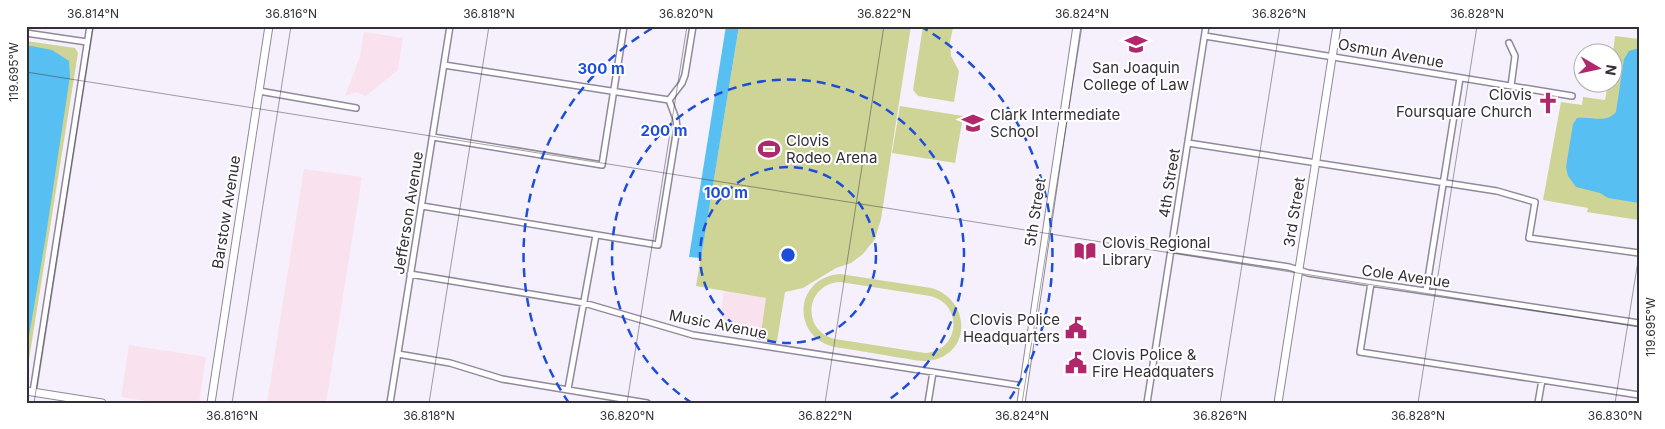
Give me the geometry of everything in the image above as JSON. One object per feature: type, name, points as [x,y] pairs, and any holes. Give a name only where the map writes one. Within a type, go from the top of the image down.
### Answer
[{"type":"main road","name":"Barstow Avenue","points":[[211,403],[269,26]]},
{"type":"main road","name":"5th Street","points":[[1020,403],[1077,26]]},
{"type":"main road","name":"3rd Street","points":[[1278,403],[1337,26]]},
{"type":"main road","points":[[30,392],[102,403]]},
{"type":"street","points":[[30,392],[90,26]]},
{"type":"street","name":"Jefferson Avenue","points":[[390,403],[450,26]]},
{"type":"street","points":[[433,137],[602,165],[624,26]]},
{"type":"street","points":[[669,100],[682,83],[685,75],[692,26]]},
{"type":"street","name":"4th Street","points":[[1147,403],[1206,26]]},
{"type":"street","points":[[26,32],[88,42]]},
{"type":"street","name":"Osmun Avenue","points":[[1205,36],[1572,96]]},
{"type":"street","points":[[1509,42],[1515,56],[1511,86]]},
{"type":"street","points":[[444,65],[669,100]]},
{"type":"street","points":[[1426,291],[1460,78]]},
{"type":"street","points":[[259,92],[356,108]]},
{"type":"street","points":[[422,206],[658,245],[677,128],[676,119],[669,100]]},
{"type":"street","points":[[1188,143],[1497,191],[1535,202],[1530,238],[1639,253]]},
{"type":"street","points":[[568,389],[596,235]]},
{"type":"street","name":"Cole Avenue","points":[[1171,248],[1289,267],[1308,273],[1370,283],[1639,323]]},
{"type":"street","name":"Music Avenue","points":[[410,274],[584,303],[693,334],[1023,386]]},
{"type":"street","points":[[1370,283],[1360,352],[1639,395]]},
{"type":"street","points":[[398,354],[450,363],[502,380],[568,389],[608,400],[647,403]]},
{"type":"street","points":[[928,403],[933,372]]},
{"type":"street","points":[[1538,403],[1542,380]]},
{"type":"shaded area","points":[[364,32],[403,38],[398,70],[366,96],[356,92],[345,96],[360,56]]},
{"type":"shaded area","points":[[304,169],[362,177],[326,403],[267,403]]},
{"type":"shaded area","points":[[724,291],[766,298],[760,339],[718,331]]},
{"type":"shaded area","points":[[129,345],[206,357],[199,403],[158,403],[121,397]]},
{"type":"green space","points":[[739,26],[911,26],[881,219],[875,239],[863,254],[851,263],[836,268],[803,288],[785,292],[777,341],[760,339],[766,298],[696,286]]},
{"type":"green space","points":[[923,26],[951,26],[953,28],[950,42],[951,56],[959,71],[954,102],[918,96],[913,90]]},
{"type":"green space","points":[[1615,36],[1639,39],[1639,220],[1587,212],[1588,208],[1543,200],[1561,102],[1582,105],[1583,97],[1605,100],[1606,92],[1622,92],[1622,42],[1614,42]]},
{"type":"green space","points":[[26,41],[75,48],[78,53],[26,378]]},
{"type":"green space","points":[[900,106],[963,116],[955,163],[892,153]]},
{"type":"green space","points":[[840,274],[931,288],[944,294],[953,302],[959,313],[961,324],[960,336],[955,346],[946,355],[928,361],[834,347],[820,341],[810,331],[805,320],[804,308],[807,296],[814,285],[825,278]],"holes":[[[840,282],[930,296],[941,301],[948,308],[953,317],[953,327],[951,336],[945,344],[937,350],[925,353],[835,339],[824,334],[812,318],[814,299],[820,291],[828,285]]]},
{"type":"water","points":[[726,26],[739,26],[701,258],[689,257]]},
{"type":"water","points":[[31,46],[52,50],[69,61],[70,76],[26,354],[26,47]]},
{"type":"water","points":[[1639,48],[1639,203],[1608,198],[1600,193],[1576,187],[1568,176],[1566,167],[1573,124],[1577,118],[1603,119],[1612,116],[1616,112],[1619,92],[1622,92],[1624,59],[1629,51]]},
{"type":"place","name":"San Joaquin College of Law","points":[[1136,44]]},
{"type":"place","name":"Clovis Foursquare Church","points":[[1548,103]]},
{"type":"place","name":"Clark Intermediate School","points":[[973,123]]},
{"type":"place","name":"Clovis Rodeo Arena","points":[[769,149]]},
{"type":"place","name":"Clovis Regional Library","points":[[1085,251]]},
{"type":"place","name":"Clovis Police Headquarters","points":[[1076,328]]},
{"type":"place","name":"Clovis Police & Fire Headquaters","points":[[1076,363]]}]
